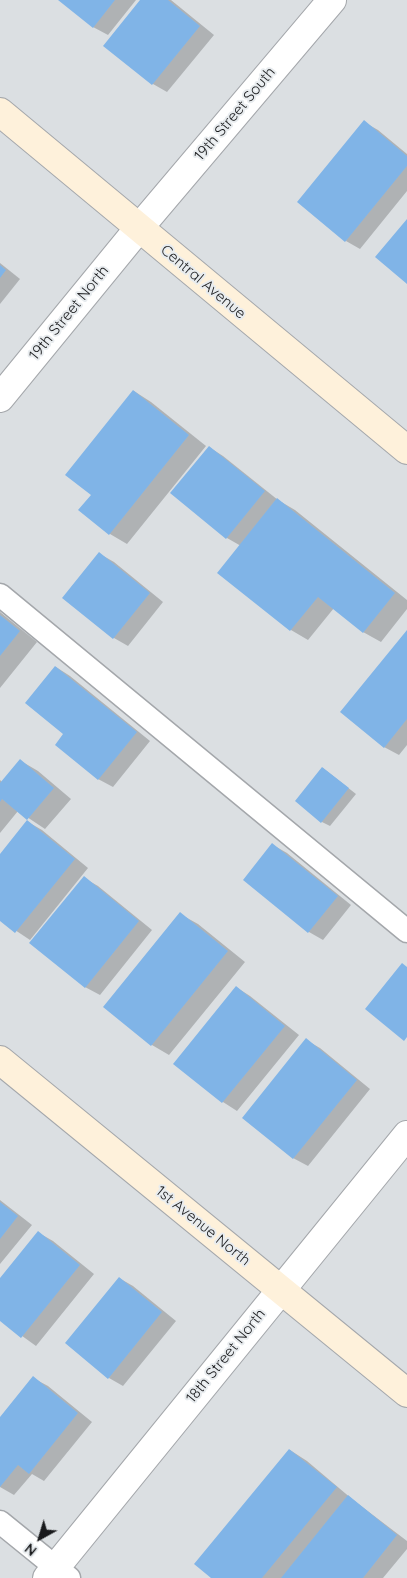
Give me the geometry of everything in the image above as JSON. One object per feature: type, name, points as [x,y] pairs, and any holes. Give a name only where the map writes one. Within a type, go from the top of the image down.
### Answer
[{"type":"street","name":"19th Street South","points":[[139,228],[332,0]]},
{"type":"street","name":"Central Avenue","points":[[0,112],[407,450]]},
{"type":"street","name":"19th Street North","points":[[0,398],[139,228]]},
{"type":"street","name":"1st Avenue North","points":[[0,1060],[407,1393]]},
{"type":"street","name":"18th Street North","points":[[58,1574],[280,1290],[407,1135]]},
{"type":"lane","points":[[0,594],[407,931]]},
{"type":"lane","points":[[0,1522],[58,1574]]},
{"type":"building","points":[[58,0],[115,0],[93,28]]},
{"type":"building","points":[[140,0],[168,0],[200,26],[152,85],[103,46]]},
{"type":"building","points":[[364,120],[407,156],[407,166],[345,242],[297,202]]},
{"type":"building","points":[[407,219],[407,284],[375,257]]},
{"type":"building","points":[[0,265],[6,270],[0,278]]},
{"type":"building","points":[[133,390],[189,435],[109,535],[78,510],[91,495],[65,475]]},
{"type":"building","points":[[209,446],[265,491],[226,539],[170,493]]},
{"type":"building","points":[[277,498],[395,593],[363,633],[318,597],[290,631],[217,573]]},
{"type":"building","points":[[99,552],[150,593],[113,639],[62,598]]},
{"type":"building","points":[[0,615],[20,631],[0,656]]},
{"type":"building","points":[[407,630],[407,719],[384,748],[340,712]]},
{"type":"building","points":[[55,666],[137,732],[98,780],[55,745],[63,734],[25,703]]},
{"type":"building","points":[[20,759],[54,788],[27,820],[2,799],[0,802],[0,783]]},
{"type":"building","points":[[322,767],[349,788],[321,823],[295,801]]},
{"type":"building","points":[[27,820],[75,859],[15,933],[0,921],[0,854]]},
{"type":"building","points":[[272,843],[338,896],[308,933],[243,880]]},
{"type":"building","points":[[84,876],[139,921],[85,988],[29,943]]},
{"type":"building","points":[[180,912],[228,951],[151,1046],[103,1007]]},
{"type":"building","points":[[402,963],[407,967],[407,1037],[404,1041],[365,1009]]},
{"type":"building","points":[[236,986],[285,1026],[222,1103],[173,1064]]},
{"type":"building","points":[[306,1038],[357,1080],[293,1159],[242,1118]]},
{"type":"building","points":[[0,1202],[18,1216],[0,1239]]},
{"type":"building","points":[[38,1231],[80,1265],[21,1338],[0,1321],[0,1278]]},
{"type":"building","points":[[119,1277],[162,1312],[108,1379],[65,1343]]},
{"type":"building","points":[[33,1376],[78,1413],[29,1474],[18,1465],[0,1487],[0,1417]]},
{"type":"building","points":[[289,1449],[337,1487],[262,1578],[211,1578],[194,1564]]},
{"type":"building","points":[[348,1495],[397,1535],[363,1578],[281,1578]]}]
